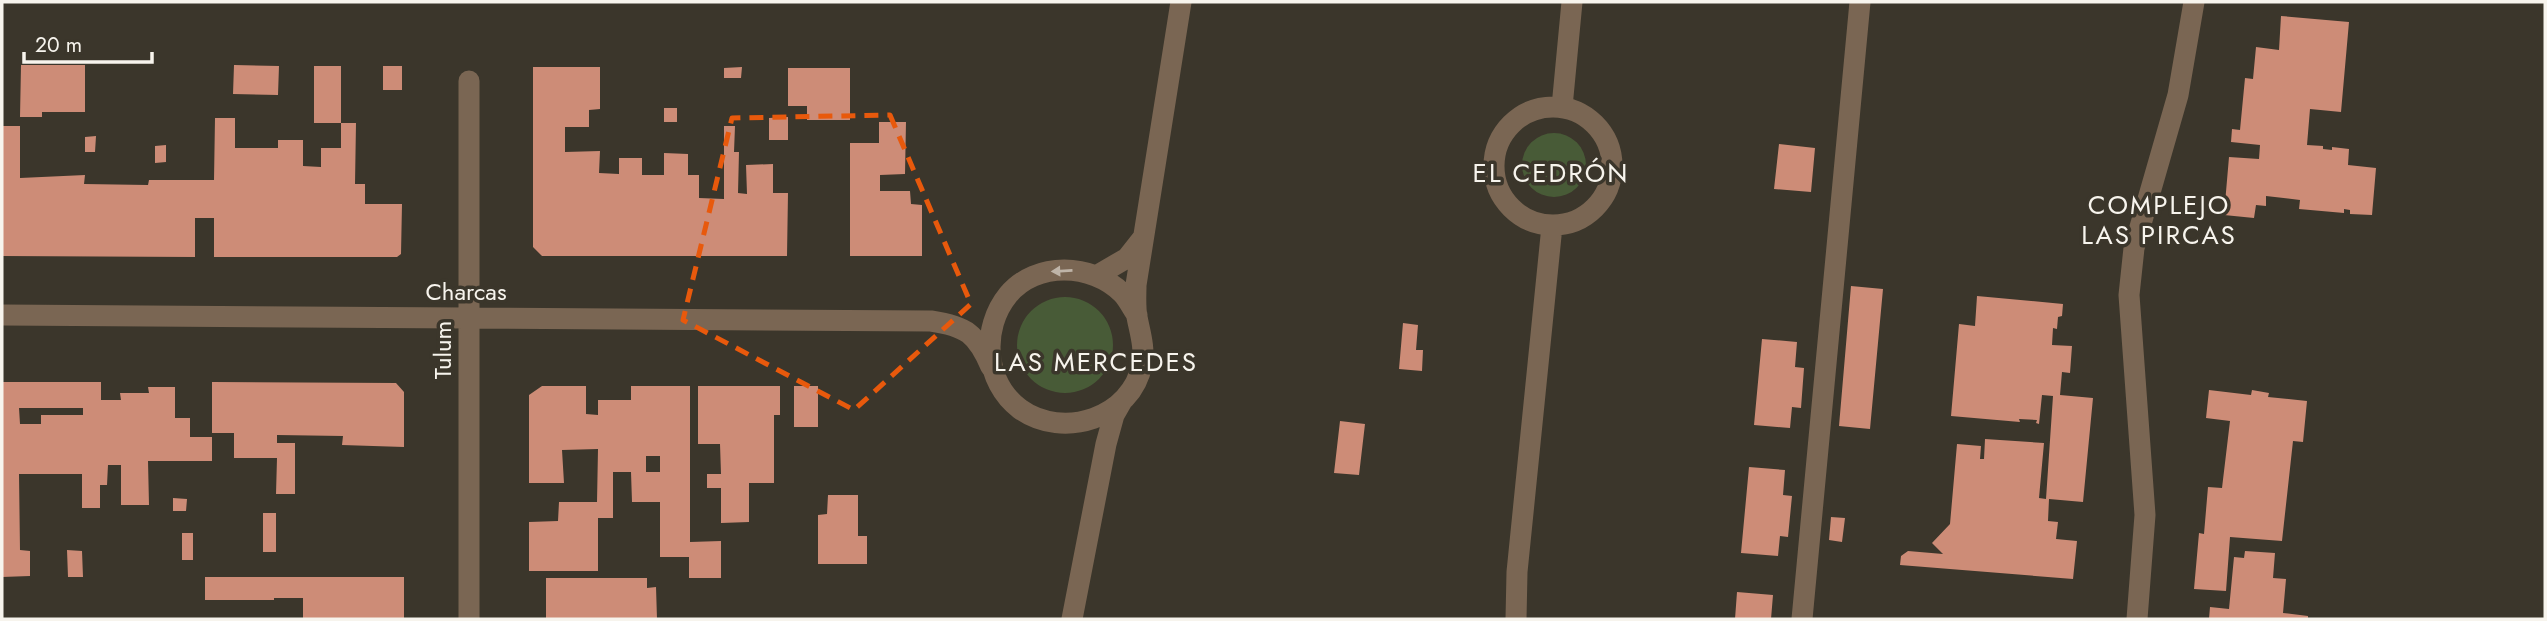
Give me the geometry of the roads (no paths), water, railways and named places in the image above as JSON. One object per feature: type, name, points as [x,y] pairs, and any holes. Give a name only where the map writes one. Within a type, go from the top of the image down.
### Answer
[{"type":"street","points":[[1067,424],[1093,420],[1114,408],[1132,389],[1142,365],[1143,340],[1137,315],[1136,285],[1181,2]]},
{"type":"street","points":[[1562,107],[1573,2]]},
{"type":"street","points":[[1802,619],[1860,2]]},
{"type":"street","points":[[2137,619],[2145,515],[2129,295],[2134,248],[2178,95],[2194,2]]},
{"type":"street","name":"Tulum","points":[[468,81],[469,619]]},
{"type":"street","points":[[1542,106],[1562,107],[1590,117],[1605,137],[1613,161],[1610,185],[1597,207],[1576,221],[1552,226],[1528,220],[1508,205],[1496,183],[1494,158],[1502,134],[1519,116],[1542,106]]},
{"type":"street","points":[[1516,619],[1517,572],[1552,226]]},
{"type":"street","points":[[1096,276],[1127,258],[1145,234]]},
{"type":"street","points":[[956,325],[982,314],[1029,278],[1053,270],[1079,270],[1103,278],[1123,293],[1137,315]]},
{"type":"street","points":[[991,367],[989,341],[995,316],[1009,294]]},
{"type":"street","name":"Charcas","points":[[2,315],[931,321],[956,325]]},
{"type":"street","points":[[956,325],[973,335],[982,347],[1002,390],[1019,408],[1042,420],[1083,430],[1097,448],[1101,465]]},
{"type":"street","points":[[1072,619],[1101,465],[1110,427],[1123,399]]},
{"type":"district","name":"EL CEDRÓN","points":[[1551,173]]},
{"type":"district","name":"COMPLEJO LAS PIRCAS","points":[[2159,220]]},
{"type":"district","name":"LAS MERCEDES","points":[[1096,362]]}]
